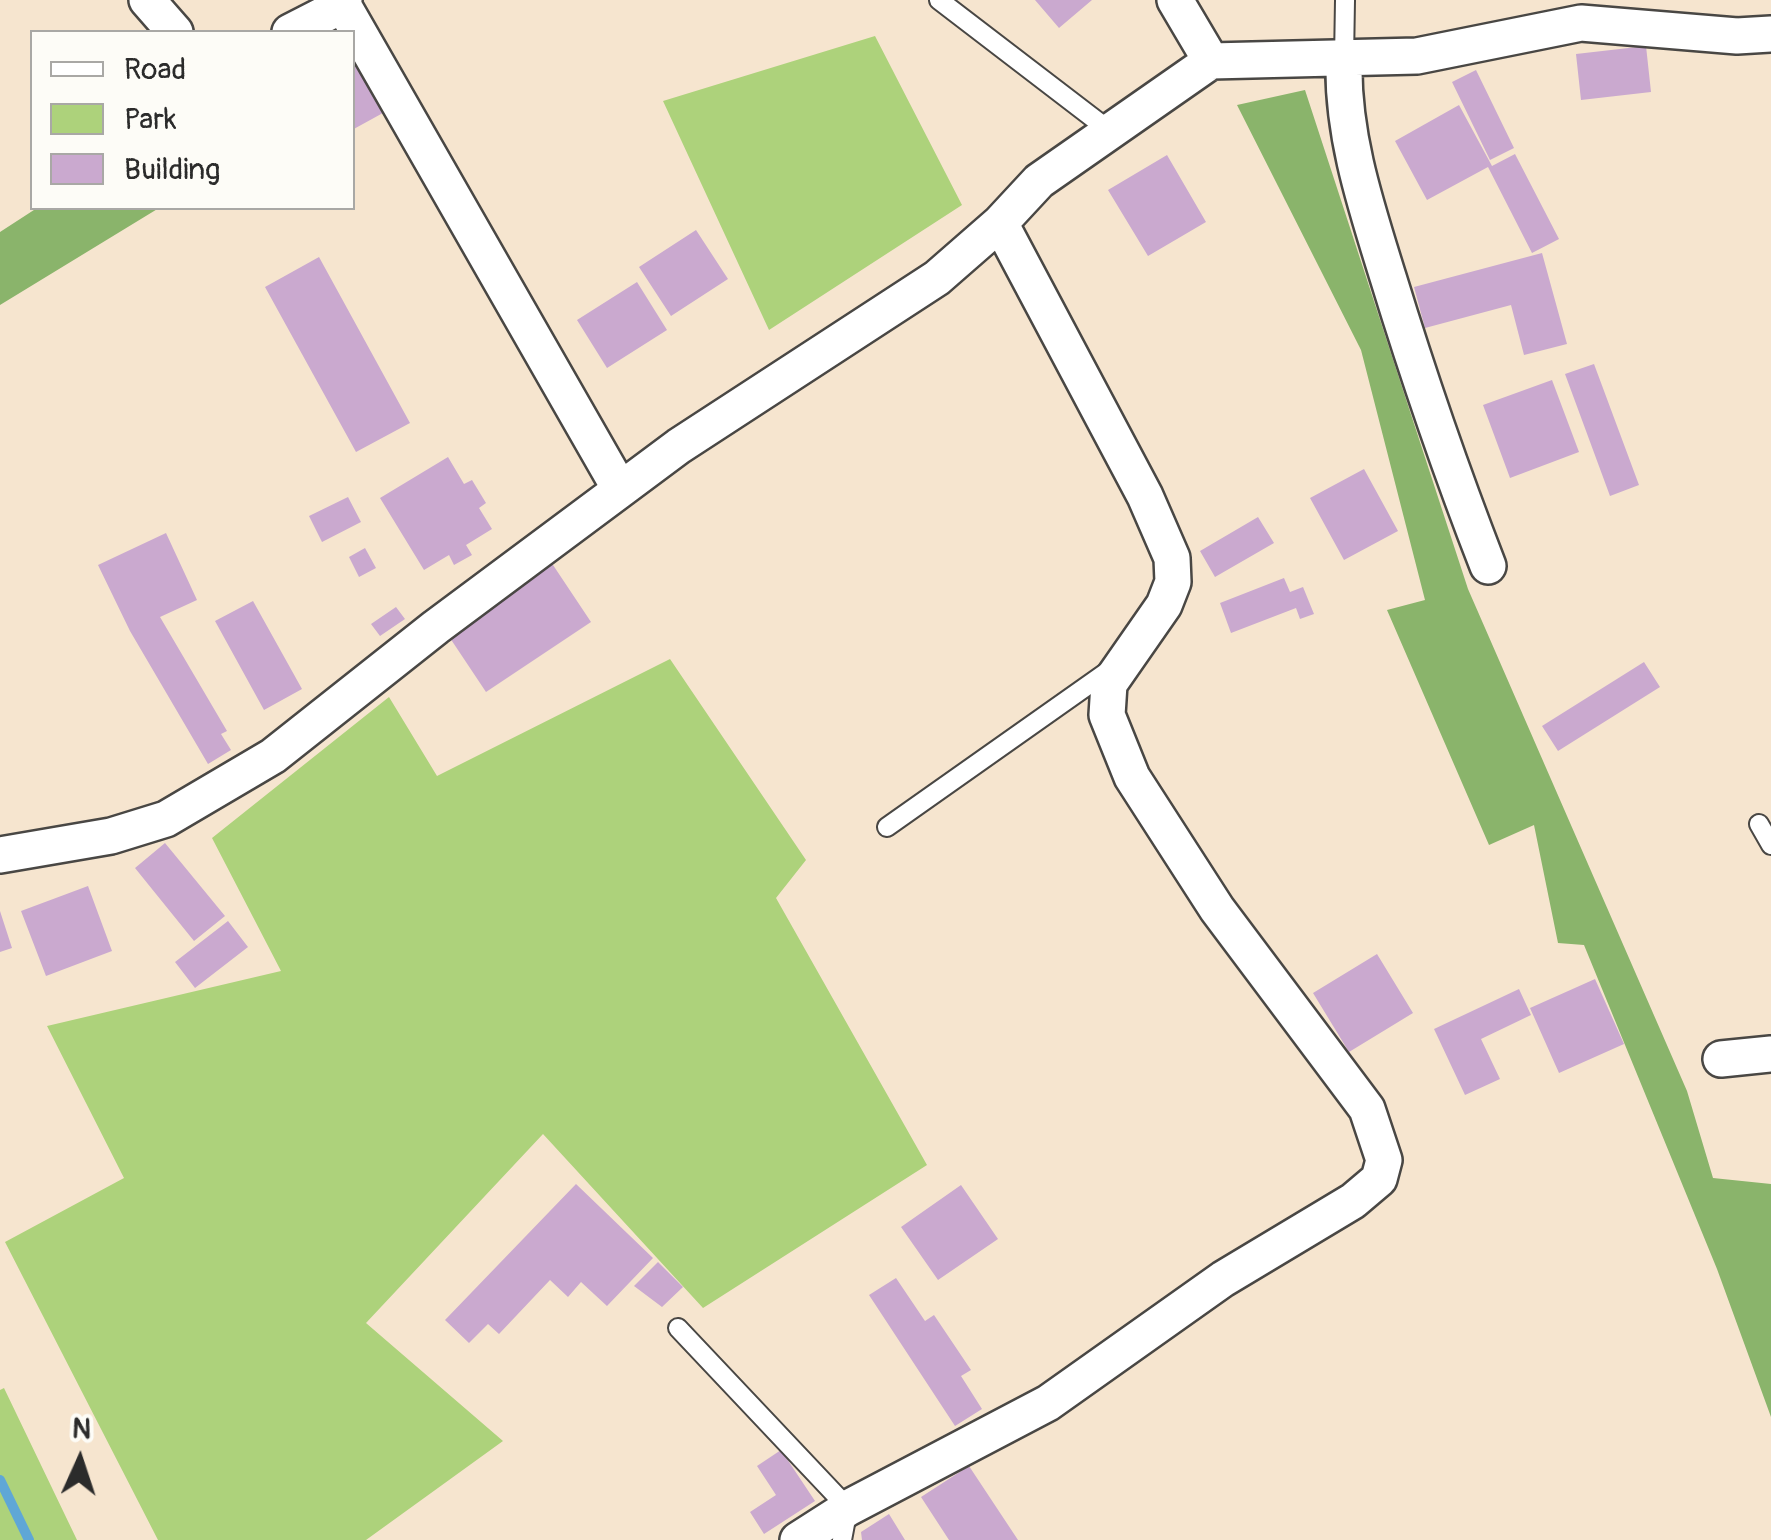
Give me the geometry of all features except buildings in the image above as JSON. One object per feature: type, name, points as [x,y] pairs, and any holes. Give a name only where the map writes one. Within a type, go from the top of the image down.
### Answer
[{"type":"street","points":[[147,0],[173,30]]},
{"type":"street","points":[[1174,0],[1211,61]]},
{"type":"street","points":[[294,30],[344,3],[620,488]]},
{"type":"street","points":[[0,855],[111,836],[166,819],[273,756],[620,488],[937,278],[1000,223],[1039,181],[1211,61],[1418,56],[1581,23],[1737,36],[1771,34]]},
{"type":"street","points":[[1344,60],[1343,102],[1364,198],[1440,443],[1488,566]]},
{"type":"street","points":[[798,1540],[845,1524],[1048,1403],[1222,1279],[1353,1201],[1378,1179],[1384,1160],[1366,1110],[1217,909],[1132,777],[1108,715],[1109,684],[1164,606],[1173,582],[1172,558],[1144,496],[1000,223]]},
{"type":"street","points":[[1721,1059],[1771,1054]]},
{"type":"lane","points":[[939,0],[1110,131]]},
{"type":"lane","points":[[1344,60],[1345,0]]},
{"type":"lane","points":[[887,828],[1121,662]]},
{"type":"lane","points":[[1759,824],[1771,845]]},
{"type":"lane","points":[[678,1328],[845,1524]]},
{"type":"green space","points":[[875,36],[962,205],[769,330],[663,101]]},
{"type":"green space","points":[[1305,90],[1468,589],[1687,1091],[1713,1178],[1771,1184],[1771,1417],[1717,1269],[1584,945],[1558,943],[1534,825],[1489,845],[1387,610],[1425,600],[1361,350],[1237,105]]},
{"type":"green space","points":[[34,210],[156,210],[0,305],[0,232]]},
{"type":"green space","points":[[670,659],[806,860],[776,898],[927,1165],[703,1308],[543,1134],[366,1323],[503,1441],[366,1540],[158,1540],[5,1242],[124,1178],[47,1026],[281,971],[212,838],[389,697],[437,776]]},
{"type":"green space","points":[[4,1388],[77,1540],[0,1540],[0,1390]]},
{"type":"waterway","points":[[0,1480],[29,1540]]}]
